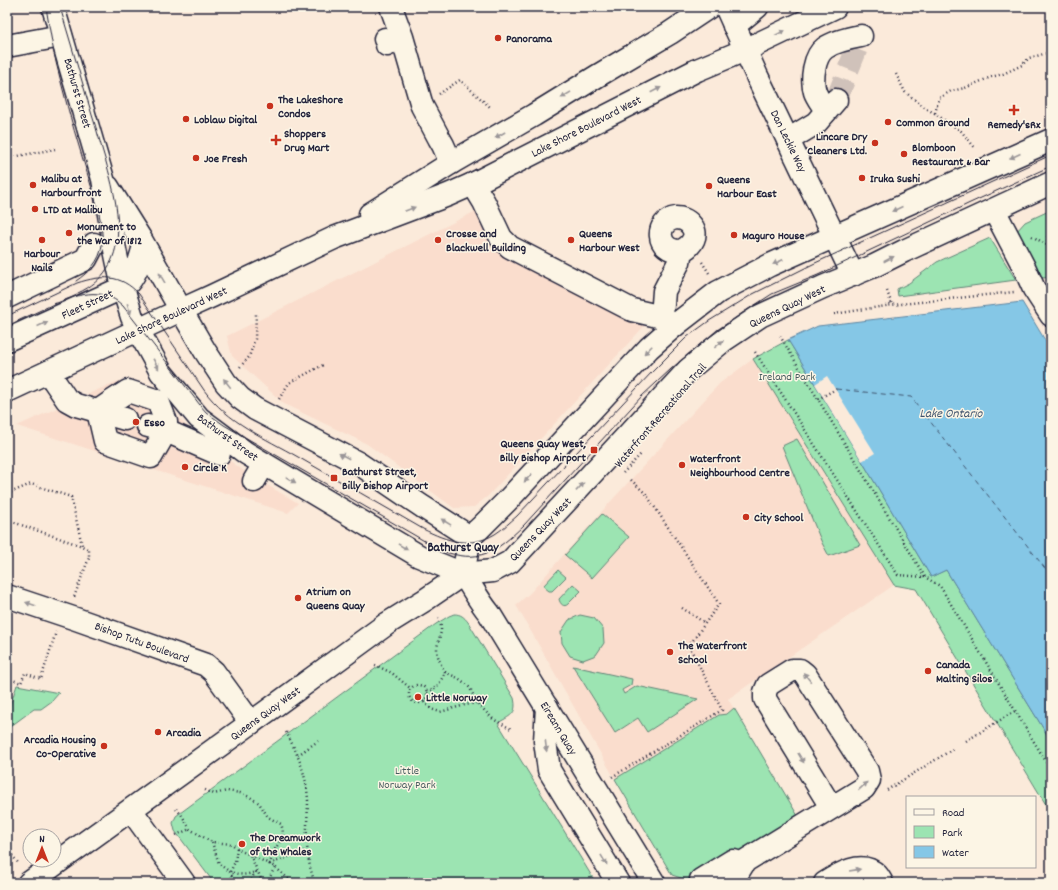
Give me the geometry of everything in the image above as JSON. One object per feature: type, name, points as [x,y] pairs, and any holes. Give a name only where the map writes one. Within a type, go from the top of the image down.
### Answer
[{"type":"main road","name":"Bathurst Street","points":[[53,7],[103,179],[114,250],[123,288],[132,317],[161,372],[199,418],[246,453],[259,472],[419,556],[464,574]]},
{"type":"main road","points":[[391,7],[391,41],[404,72],[451,163]]},
{"type":"main road","name":"Lake Shore Boulevard West","points":[[334,238],[451,163],[670,33],[709,7]]},
{"type":"main road","points":[[730,16],[757,7]]},
{"type":"main road","name":"Lake Shore Boulevard West","points":[[7,391],[334,238],[448,195],[473,184],[697,70],[745,50],[835,7]]},
{"type":"main road","name":"Dan Leckie Way","points":[[730,16],[788,140],[854,275]]},
{"type":"main road","points":[[7,46],[61,36]]},
{"type":"main road","points":[[788,140],[816,123],[831,105],[815,92],[813,77],[818,56],[825,48],[842,40],[865,37]]},
{"type":"main road","points":[[464,574],[470,537],[506,502],[649,348],[668,322],[718,292],[770,265],[1051,140]]},
{"type":"main road","name":"Bathurst Street","points":[[103,179],[140,238],[181,310],[226,383],[240,398],[255,409],[358,463],[436,516],[470,537]]},
{"type":"main road","name":"Queens Quay West","points":[[26,875],[131,810],[388,623],[464,574],[493,571],[510,562],[688,370],[724,340],[760,316],[823,287],[854,275],[1051,183]]},
{"type":"main road","points":[[473,184],[484,202],[500,238],[510,247],[632,310],[668,322]]},
{"type":"main road","points":[[994,210],[1034,289],[1051,315]]},
{"type":"main road","points":[[7,297],[86,259],[94,244]]},
{"type":"main road","name":"Fleet Street","points":[[7,340],[123,288],[128,284],[134,274],[140,261],[144,246]]},
{"type":"main road","points":[[668,322],[664,291],[679,262],[681,251]]},
{"type":"main road","points":[[48,372],[67,400],[76,405],[125,419]]},
{"type":"main road","points":[[128,391],[158,401],[166,422],[165,431],[151,457],[105,441],[98,411],[128,391]]},
{"type":"main road","points":[[165,431],[198,428],[208,425]]},
{"type":"main road","points":[[165,431],[219,454]]},
{"type":"main road","name":"Eireann Quay","points":[[464,574],[654,883]]},
{"type":"main road","name":"Bishop Tutu Boulevard","points":[[7,596],[206,665],[214,672],[251,723]]},
{"type":"main road","points":[[722,883],[738,874],[745,861],[864,788],[869,780],[867,771],[805,674],[800,670],[792,670],[768,685],[765,692],[765,699],[831,807]]},
{"type":"main road","points":[[547,707],[545,741],[549,770],[618,883]]},
{"type":"main road","points":[[131,810],[184,883]]},
{"type":"main road","points":[[701,883],[701,880],[732,861],[745,861]]},
{"type":"main road","points":[[825,883],[837,875],[853,869],[868,869],[877,875],[882,883]]},
{"type":"path","points":[[934,113],[940,98],[951,91],[1003,74],[1022,65],[1029,58],[1051,52]]},
{"type":"path","points":[[896,74],[905,92],[961,131],[976,149]]},
{"type":"path","points":[[422,106],[460,80],[490,108]]},
{"type":"path","points":[[7,158],[55,149]]},
{"type":"path","points":[[1047,245],[1048,233],[1051,226]]},
{"type":"path","points":[[834,314],[892,305],[1034,289]]},
{"type":"path","points":[[886,291],[892,305]]},
{"type":"path","points":[[239,369],[249,357],[255,339],[256,314]]},
{"type":"path","points":[[780,336],[925,578]]},
{"type":"path","points":[[755,352],[898,574],[925,578],[940,586],[1051,770]]},
{"type":"path","points":[[276,404],[289,383],[323,365]]},
{"type":"path","points":[[818,399],[836,389]]},
{"type":"path","name":"Waterfront Recreational Trail","points":[[619,475],[624,472],[642,452]]},
{"type":"path","points":[[610,778],[722,710],[689,646],[719,604],[646,494],[629,478]]},
{"type":"path","points":[[7,494],[31,484],[71,497],[82,546]]},
{"type":"path","points":[[682,608],[705,623]]},
{"type":"path","points":[[438,618],[442,628],[437,647],[438,656],[445,672],[465,682],[470,688],[477,703],[494,719],[513,730]]},
{"type":"path","points":[[375,665],[392,673],[410,688]]},
{"type":"path","points":[[427,692],[435,689],[440,683],[445,672]]},
{"type":"path","points":[[417,684],[424,686],[427,692],[427,697],[424,702],[417,704],[409,698],[408,693],[412,685],[417,684]]},
{"type":"path","points":[[424,702],[431,709],[440,712],[477,703]]},
{"type":"path","points":[[966,741],[1015,711]]},
{"type":"path","points":[[286,732],[298,755],[304,774],[308,795],[307,850],[315,883]]},
{"type":"path","points":[[298,755],[318,741]]},
{"type":"path","points":[[205,790],[214,794],[228,791],[240,793],[250,797],[259,802],[268,816],[280,823],[283,836],[274,851],[270,864]]},
{"type":"path","points":[[176,809],[181,814],[190,829],[212,842],[234,845],[240,851],[275,867],[293,883]]},
{"type":"path","points":[[176,835],[190,829]]},
{"type":"path","points":[[212,842],[219,864],[230,872],[242,875],[257,871]]},
{"type":"path","points":[[230,872],[236,862],[237,848]]},
{"type":"path","points":[[7,849],[26,875]]},
{"type":"path","points":[[270,864],[307,850]]},
{"type":"path","points":[[250,855],[263,883]]},
{"type":"path","points":[[267,883],[275,867]]},
{"type":"path","points":[[249,883],[257,871]]},
{"type":"path","points":[[230,872],[236,883]]},
{"type":"shaded area","points":[[478,210],[490,235],[648,322],[488,496],[474,507],[454,508],[367,444],[284,404],[232,356],[227,336]]},
{"type":"shaded area","name":"The Waterfront School","points":[[753,359],[894,585],[728,699],[798,816],[678,878],[672,875],[615,779],[516,605],[530,593],[612,500],[720,383]]},
{"type":"shaded area","points":[[130,379],[141,384],[199,438],[248,474],[298,503],[288,513],[17,426],[115,382]]},
{"type":"green space","points":[[1051,210],[1051,277],[1043,278],[1016,232],[1025,222]]},
{"type":"green space","points":[[990,238],[1016,280],[898,296],[897,289],[909,283],[937,262]]},
{"type":"green space","name":"Ireland Park","points":[[788,340],[931,577],[946,570],[1051,741],[1051,813],[916,589],[894,585],[753,359]]},
{"type":"green space","points":[[797,439],[860,545],[829,556],[822,543],[782,446]]},
{"type":"green space","points":[[602,514],[629,537],[592,578],[565,555]]},
{"type":"green space","points":[[558,570],[566,577],[552,591],[549,591],[544,587],[544,585]]},
{"type":"green space","points":[[573,584],[581,591],[567,605],[561,604],[559,599]]},
{"type":"green space","name":"Little Norway Park","points":[[454,614],[462,616],[468,622],[514,698],[514,712],[498,723],[596,883],[214,883],[175,831],[173,823],[176,816],[436,624]]},
{"type":"green space","points":[[580,615],[594,618],[603,629],[604,643],[596,655],[583,660],[570,656],[562,643],[561,632],[569,620]]},
{"type":"green space","points":[[573,666],[632,679],[631,685],[622,690],[624,694],[637,686],[698,699],[647,732],[638,718],[615,733]]},
{"type":"green space","points":[[17,685],[59,693],[52,701],[41,709],[34,709],[7,729],[7,711]]},
{"type":"green space","points":[[734,708],[798,816],[724,862],[690,881],[672,875],[615,779],[719,715],[727,714]]},
{"type":"water","name":"Lake Ontario","points":[[1022,302],[1051,350],[1051,741],[946,570],[931,577],[788,340],[818,326]]},
{"type":"pier","points":[[827,376],[875,453],[862,461],[815,384]]},
{"type":"ferry route","points":[[836,389],[911,397],[1051,576]]},
{"type":"tunnel","points":[[836,100],[857,48]]},
{"type":"tram line","points":[[46,7],[52,44],[59,73],[102,229],[102,245],[99,256],[93,266],[76,281]]},
{"type":"tram line","points":[[60,7],[111,180],[117,217],[118,235],[114,253],[107,268],[96,282],[78,293]]},
{"type":"tram line","points":[[7,316],[86,280],[110,278],[125,283],[139,294],[204,390],[213,401],[235,420],[260,436],[423,529],[450,540],[459,542],[477,541],[486,539],[495,534],[517,516],[652,372],[687,337],[709,321],[753,294],[813,264],[1051,155]]},
{"type":"tram line","points":[[52,305],[80,295],[89,294],[106,296],[115,300],[123,306],[206,412],[224,425],[440,550],[454,554],[476,556],[495,549],[524,525],[642,396],[703,342],[741,314],[772,294],[818,275],[1051,166]]},
{"type":"tram line","points":[[7,326],[56,303]]},
{"type":"place","name":"Panorama","points":[[498,38]]},
{"type":"place","name":"The LakeShore Condos","points":[[270,106]]},
{"type":"place","name":"Remedy'sRx","points":[[1014,110]]},
{"type":"place","name":"Loblaw Digital","points":[[186,119]]},
{"type":"place","name":"Common Ground","points":[[888,122]]},
{"type":"place","name":"Shoppers Drug Mart","points":[[276,140]]},
{"type":"place","name":"Lincare Dry Cleaners Ltd.","points":[[875,143]]},
{"type":"place","name":"Blomboon Restaurant & Bar","points":[[904,154]]},
{"type":"place","name":"Joe Fresh","points":[[196,158]]},
{"type":"place","name":"Iruka Sushi","points":[[862,178]]},
{"type":"place","name":"Malibu at Harbourfront","points":[[33,185]]},
{"type":"place","name":"Queens Harbour East","points":[[709,186]]},
{"type":"place","name":"LTD at Malibu","points":[[35,209]]},
{"type":"place","name":"Monument to the War of 1812","points":[[69,233]]},
{"type":"place","name":"Maguro House","points":[[734,235]]},
{"type":"place","name":"Harbour Nails","points":[[42,240]]},
{"type":"place","name":"Crosse and Blackwell Building","points":[[438,240]]},
{"type":"place","name":"Queens Harbour West","points":[[571,240]]},
{"type":"place","name":"Esso","points":[[136,422]]},
{"type":"place","name":"Queens Quay West, Billy Bishop Airport","points":[[594,450]]},
{"type":"place","name":"Waterfront Neighbourhood Centre","points":[[682,465]]},
{"type":"place","name":"Circle K","points":[[185,467]]},
{"type":"place","name":"Bathurst Street, Billy Bishop Airport","points":[[334,478]]},
{"type":"place","name":"City School","points":[[746,517]]},
{"type":"place","name":"Atrium on Queens Quay","points":[[298,598]]},
{"type":"place","name":"The Waterfront School","points":[[670,652]]},
{"type":"place","name":"Canada Malting Silos","points":[[928,671]]},
{"type":"place","name":"Little Norway","points":[[418,697]]},
{"type":"place","name":"Arcadia","points":[[158,732]]},
{"type":"place","name":"Arcadia Housing Co-Operative","points":[[104,746]]},
{"type":"place","name":"The Dreamwork of the Whales","points":[[242,844]]},
{"type":"district","name":"Bathurst Quay","points":[[463,546]]}]
